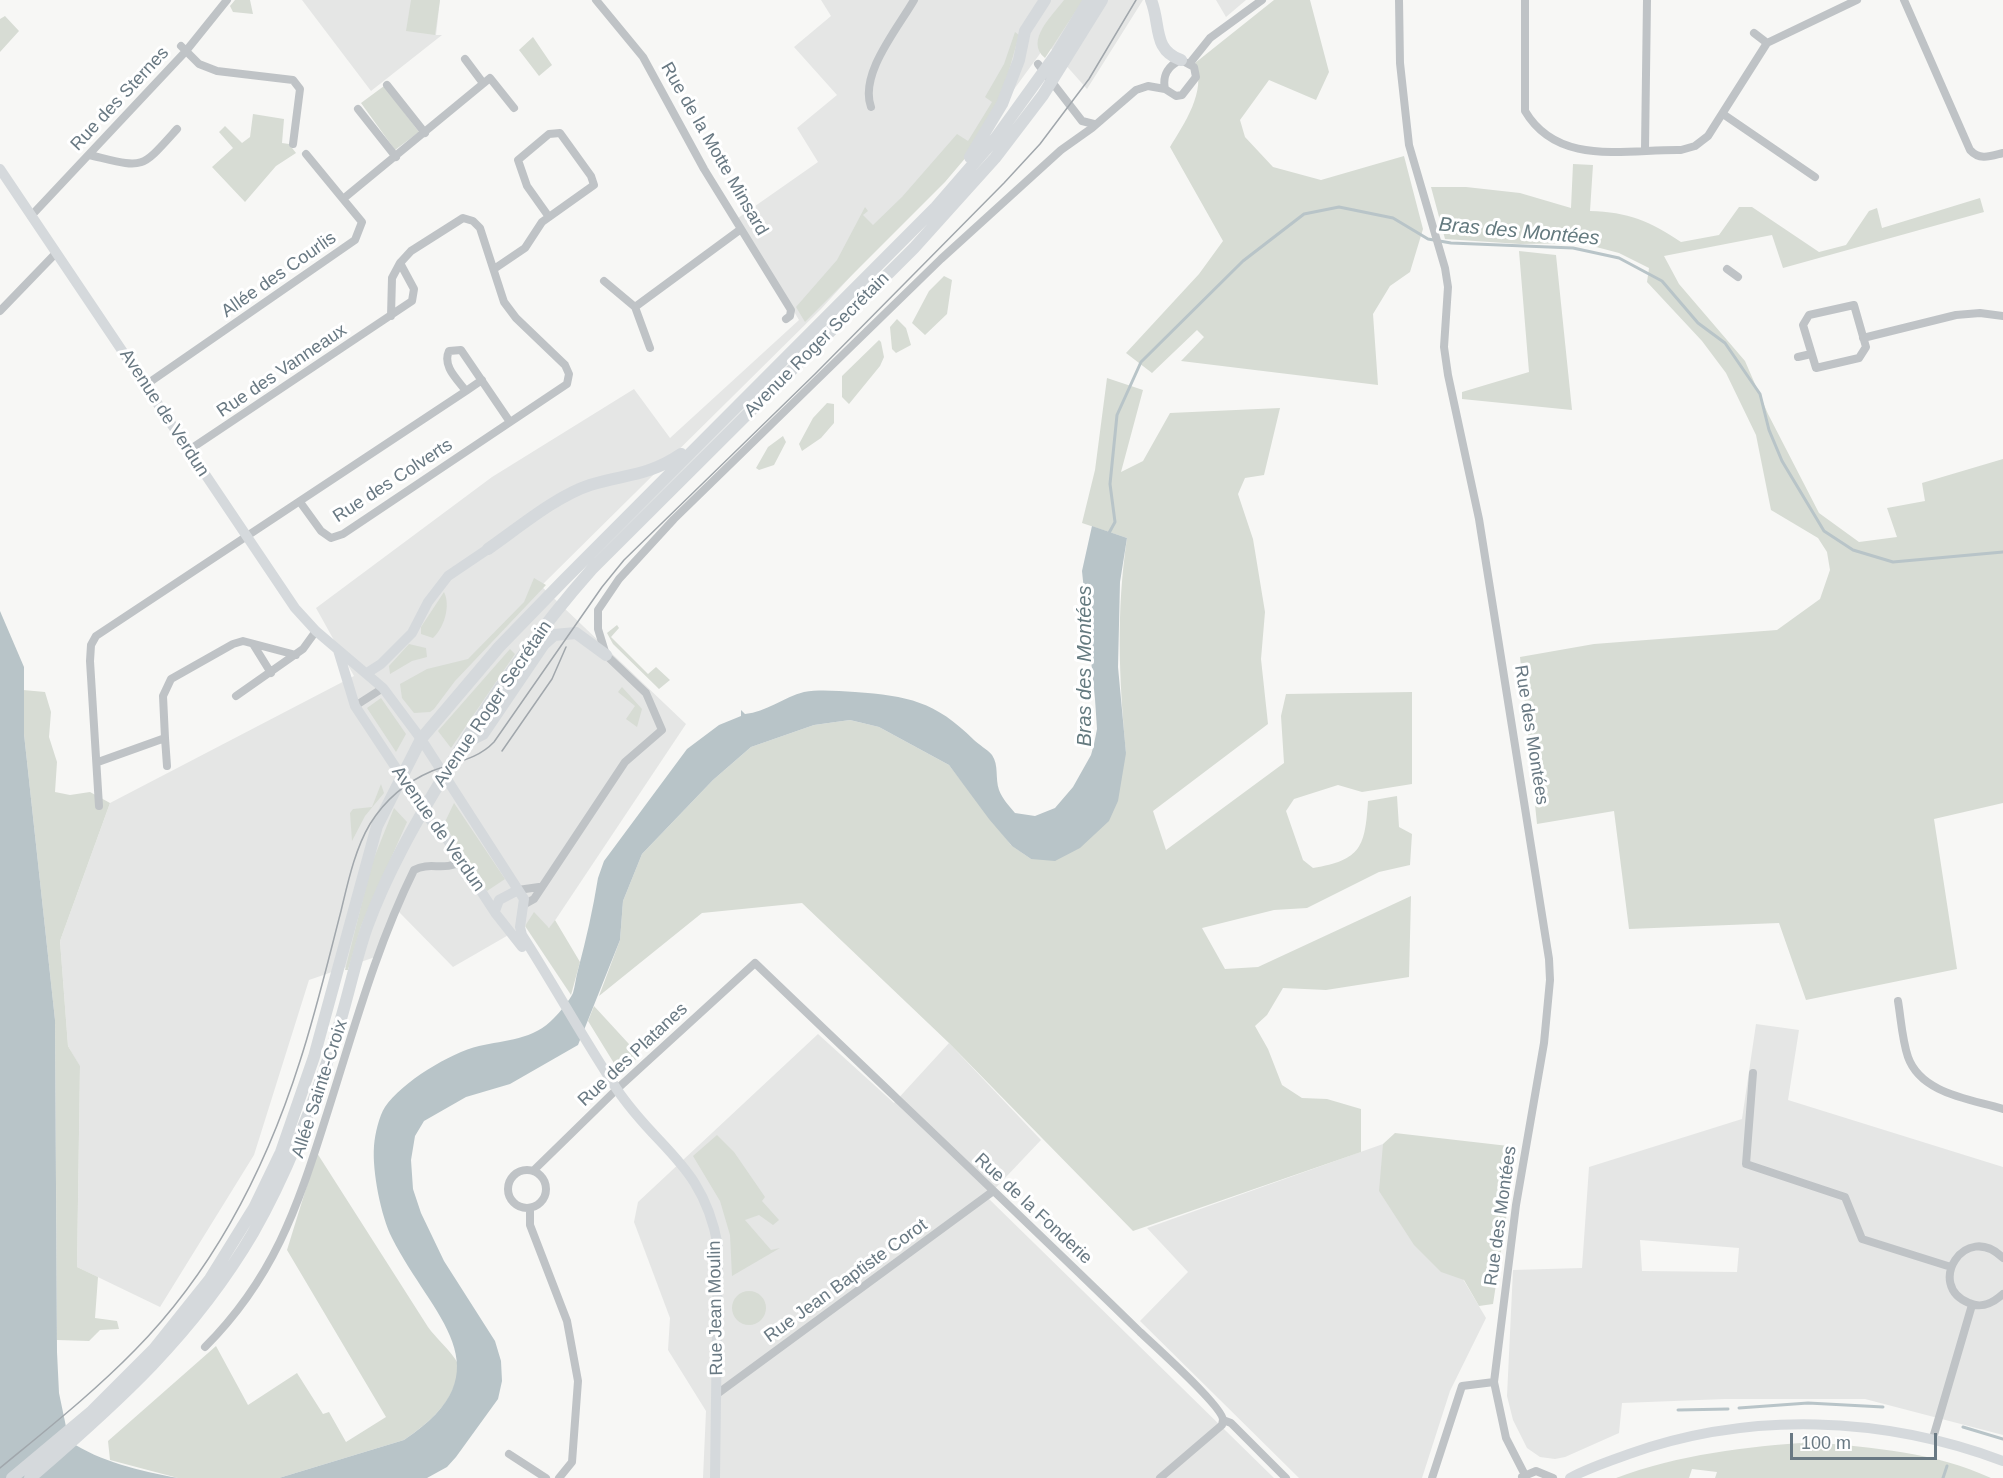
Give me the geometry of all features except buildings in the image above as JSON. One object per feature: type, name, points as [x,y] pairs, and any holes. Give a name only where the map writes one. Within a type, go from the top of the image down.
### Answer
[{"type":"main road","points":[[814,328],[898,240],[976,149],[1002,104],[1019,60],[1025,31],[1045,0]]},
{"type":"main road","name":"Avenue Roger Secrétain","points":[[95,1415],[145,1376],[179,1338],[204,1307],[254,1231],[289,1163],[306,1120],[338,1031],[367,927],[406,838],[463,744],[529,646],[592,569],[914,248],[995,158],[1043,95],[1089,0]]},
{"type":"main road","name":"Avenue Roger Secrétain","points":[[95,1415],[193,1303],[230,1250],[254,1208],[295,1117],[328,1013],[377,826],[422,739],[499,647],[702,440],[936,207],[995,139],[1035,84],[1061,57],[1102,0]]},
{"type":"main road","points":[[1151,0],[1161,46],[1168,54],[1186,61]]},
{"type":"main road","points":[[488,549],[568,495],[589,485],[651,472],[702,440]]},
{"type":"main road","points":[[463,744],[483,734],[544,644],[554,635],[576,633],[606,655]]},
{"type":"main road","points":[[12,1478],[95,1415]]},
{"type":"main road","points":[[30,1478],[95,1415]]},
{"type":"street","name":"Rue des Sternes","points":[[31,216],[89,155],[227,0]]},
{"type":"street","name":"Rue de la Motte Minsard","points":[[596,0],[643,57],[741,229],[791,310],[786,320]]},
{"type":"street","points":[[871,107],[868,86],[872,73],[914,0]]},
{"type":"street","points":[[1165,89],[1165,74],[1174,63],[1186,61],[1210,38],[1262,0]]},
{"type":"street","name":"Rue des Montées","points":[[1399,0],[1400,63],[1409,145],[1436,233],[1448,287],[1444,347],[1448,375],[1479,519],[1504,662],[1550,970],[1543,1052],[1516,1205],[1494,1382],[1506,1438],[1523,1476]]},
{"type":"street","points":[[1525,0],[1525,111],[1534,126],[1563,145],[1582,151],[1681,150],[1695,146],[1708,136],[1767,43],[1857,0]]},
{"type":"street","points":[[1645,149],[1647,0]]},
{"type":"street","points":[[1904,0],[1970,150],[1975,156],[1983,158],[2003,153]]},
{"type":"street","points":[[1754,33],[1767,43]]},
{"type":"street","points":[[184,49],[199,64],[217,71],[293,80],[300,90],[293,144]]},
{"type":"street","points":[[465,59],[483,83]]},
{"type":"street","points":[[497,914],[508,919],[534,899],[539,887],[625,762],[663,730],[646,693],[606,655],[598,629],[598,610],[619,579],[674,519],[941,259],[1045,164],[1136,90],[1148,87],[1165,89],[1176,96],[1182,95],[1196,78],[1196,72],[1186,61]]},
{"type":"street","points":[[1038,64],[1082,121],[1094,124]]},
{"type":"street","points":[[306,154],[343,199],[490,78],[514,108]]},
{"type":"street","points":[[387,84],[425,133]]},
{"type":"street","points":[[358,109],[396,157]]},
{"type":"street","points":[[1722,114],[1815,177]]},
{"type":"street","points":[[89,155],[136,165],[147,162],[177,129]]},
{"type":"street","points":[[391,316],[392,278],[400,263],[411,251],[463,218],[473,221],[480,228],[494,268],[525,248],[543,222],[594,185],[591,176],[560,133],[549,134],[518,160],[527,186],[549,217]]},
{"type":"street","name":"Avenue de Verdun","points":[[0,169],[147,384],[295,608],[316,631],[383,688],[422,739],[518,890],[524,907],[520,927],[522,935],[585,1036]]},
{"type":"street","name":"Allée des Courlis","points":[[147,384],[355,240],[362,222],[343,199]]},
{"type":"street","points":[[634,307],[741,229]]},
{"type":"street","points":[[0,311],[56,253]]},
{"type":"street","name":"Rue des Vanneaux","points":[[189,450],[412,301],[414,289],[400,263]]},
{"type":"street","name":"Rue des Colverts","points":[[300,502],[321,531],[331,538],[343,534],[567,384],[569,374],[565,364],[516,318],[504,302],[494,268]]},
{"type":"street","points":[[1727,269],[1738,276]]},
{"type":"street","points":[[604,280],[634,307],[650,348]]},
{"type":"street","points":[[1854,305],[1863,338],[1866,347],[1859,358],[1816,368],[1803,325],[1809,315],[1854,305]]},
{"type":"street","points":[[1863,338],[1956,315],[2003,316]]},
{"type":"street","points":[[466,391],[447,365],[446,358],[449,351],[462,350],[510,422]]},
{"type":"street","points":[[1798,357],[1811,354]]},
{"type":"street","name":"Rue des Colverts","points":[[99,806],[90,661],[91,645],[96,636],[483,380]]},
{"type":"street","points":[[367,673],[381,664],[412,633],[428,603],[448,576],[488,549]]},
{"type":"street","points":[[236,696],[296,655],[316,631]]},
{"type":"street","points":[[167,766],[163,696],[171,679],[233,644],[243,641],[296,655]]},
{"type":"street","points":[[253,644],[271,673]]},
{"type":"street","name":"Avenue de Verdun","points":[[338,649],[354,706],[423,810],[560,998]]},
{"type":"street","points":[[354,706],[383,688]]},
{"type":"street","points":[[98,762],[165,738]]},
{"type":"street","name":"Allée Sainte-Croix","points":[[205,1347],[255,1289],[283,1240],[304,1186],[378,956],[414,870],[424,866],[450,867],[462,861]]},
{"type":"street","points":[[518,890],[539,887]]},
{"type":"street","name":"Avenue de Verdun","points":[[497,914],[499,900],[518,890]]},
{"type":"street","name":"Rue des Platanes","points":[[530,1208],[522,1207],[510,1198],[509,1184],[518,1173],[533,1171],[617,1089],[755,963]]},
{"type":"street","name":"Rue de la Fonderie","points":[[755,963],[992,1192],[1052,1246],[1191,1381],[1221,1413],[1223,1420],[1231,1423],[1286,1478]]},
{"type":"street","points":[[1898,1001],[1909,1057],[1925,1080],[1942,1090],[2003,1109]]},
{"type":"street","name":"Rue Jean Moulin","points":[[585,1036],[617,1089],[689,1173],[713,1221],[718,1246],[715,1478]]},
{"type":"street","points":[[1753,1073],[1746,1164],[1845,1197],[1862,1239],[1951,1267]]},
{"type":"street","points":[[533,1171],[544,1180],[545,1194],[536,1206],[530,1208],[530,1225],[567,1321],[578,1381],[570,1478]]},
{"type":"street","name":"Rue Jean Baptiste Corot","points":[[717,1394],[992,1192]]},
{"type":"street","points":[[2003,1258],[1988,1247],[1975,1246],[1965,1250],[1955,1258],[1951,1267],[1950,1280],[1953,1290],[1962,1300],[1972,1305],[1994,1302],[2003,1294]]},
{"type":"street","points":[[1933,1438],[1972,1305]]},
{"type":"street","points":[[1432,1478],[1462,1386],[1494,1382]]},
{"type":"street","points":[[1160,1478],[1222,1425],[1223,1420]]},
{"type":"street","points":[[1570,1478],[1654,1445],[1738,1429],[1800,1424],[1843,1424],[1933,1438],[2003,1461]]},
{"type":"street","points":[[509,1454],[546,1478]]},
{"type":"street","points":[[559,1478],[572,1462]]},
{"type":"street","points":[[1523,1476],[1540,1472],[1553,1478]]},
{"type":"shaded area","points":[[235,0],[250,0],[253,14],[233,12],[230,6]]},
{"type":"shaded area","points":[[302,0],[440,0],[436,35],[442,35],[371,91]]},
{"type":"shaded area","points":[[411,0],[440,0],[435,35],[406,31]]},
{"type":"shaded area","points":[[821,0],[1143,0],[1087,89],[1047,44],[988,125],[821,309],[541,586],[686,724],[550,928],[531,922],[453,967],[399,912],[378,956],[309,980],[254,1155],[160,1307],[77,1267],[80,1067],[68,1046],[60,941],[110,803],[354,676],[316,608],[492,477],[634,389],[670,438],[799,320],[738,218],[818,162],[797,128],[837,95],[794,47],[831,16]]},
{"type":"shaded area","points":[[1064,0],[1083,0],[1045,58],[1039,51],[1039,36],[1042,28]]},
{"type":"shaded area","points":[[1216,0],[1246,0],[1226,17]]},
{"type":"shaded area","points":[[1274,0],[1310,0],[1329,72],[1316,100],[1269,80],[1240,120],[1245,137],[1273,167],[1321,180],[1404,156],[1423,229],[1410,272],[1390,286],[1373,314],[1378,385],[1181,361],[1204,337],[1197,330],[1152,373],[1126,353],[1199,274],[1223,241],[1170,147],[1187,118],[1196,96],[1198,74],[1195,63]]},
{"type":"shaded area","points":[[5,16],[19,31],[0,52],[0,19]]},
{"type":"shaded area","points":[[1015,32],[1019,35],[999,106],[973,149],[945,182],[805,322],[796,307],[837,260],[865,207],[868,211],[863,215],[873,225],[902,197],[957,134],[968,141],[992,102],[985,97],[1004,64]]},
{"type":"shaded area","points":[[533,37],[552,65],[539,76],[519,50]]},
{"type":"shaded area","points":[[384,86],[419,132],[395,150],[361,103]]},
{"type":"shaded area","points":[[253,114],[284,119],[282,143],[289,144],[296,153],[276,166],[245,202],[212,167],[233,148],[219,132],[225,126],[242,143],[250,137]]},
{"type":"shaded area","points":[[1573,164],[1593,165],[1590,211],[1616,213],[1638,219],[1659,228],[1681,242],[1719,235],[1739,207],[1752,207],[1819,252],[1846,245],[1869,211],[1877,208],[1882,228],[1980,198],[1984,212],[1783,268],[1772,235],[1664,256],[1679,284],[1745,361],[1768,414],[1819,513],[1859,542],[1897,537],[1887,508],[1925,501],[1922,483],[2003,459],[2003,803],[1934,819],[1957,969],[1806,1000],[1779,923],[1629,929],[1614,811],[1537,824],[1520,657],[1594,644],[1777,630],[1820,599],[1830,570],[1827,552],[1818,538],[1771,510],[1756,435],[1726,373],[1702,341],[1647,282],[1649,268],[1619,253],[1581,243],[1520,244],[1445,239],[1431,187],[1466,187],[1520,193],[1571,208]]},
{"type":"shaded area","points":[[1519,251],[1556,255],[1572,410],[1462,399],[1462,392],[1529,372]]},
{"type":"shaded area","points":[[944,276],[952,280],[947,314],[925,335],[912,323],[929,291]]},
{"type":"shaded area","points":[[897,319],[906,328],[911,345],[896,353],[892,349],[890,327]]},
{"type":"shaded area","points":[[879,340],[884,357],[880,366],[849,404],[842,397],[842,376]]},
{"type":"shaded area","points":[[1107,378],[1143,390],[1121,472],[1143,461],[1170,413],[1280,408],[1264,475],[1245,478],[1238,494],[1253,539],[1265,612],[1261,659],[1268,724],[1153,811],[1166,850],[1284,763],[1281,716],[1286,694],[1412,692],[1412,784],[1362,792],[1338,785],[1294,799],[1286,811],[1303,860],[1313,868],[1342,860],[1358,848],[1365,829],[1368,801],[1397,796],[1399,827],[1412,834],[1410,865],[1379,872],[1307,908],[1274,910],[1202,928],[1225,969],[1258,967],[1411,896],[1409,977],[1326,990],[1283,988],[1267,1015],[1255,1026],[1268,1049],[1282,1085],[1302,1098],[1327,1099],[1361,1109],[1361,1152],[1133,1231],[949,1043],[802,903],[702,913],[599,996],[620,940],[623,901],[642,854],[713,780],[751,747],[814,725],[850,720],[879,727],[949,765],[1011,845],[1031,859],[1126,753],[1120,619],[1127,538],[1082,523],[1095,470]]},
{"type":"shaded area","points":[[827,403],[834,404],[834,423],[821,438],[802,451],[799,444],[813,418]]},
{"type":"shaded area","points":[[783,436],[786,442],[774,465],[759,470],[756,468],[768,447]]},
{"type":"shaded area","points":[[1092,526],[1127,538],[1120,582],[1118,667],[1126,753],[1118,801],[1109,821],[1080,848],[1055,861],[1031,859],[1012,846],[949,765],[879,727],[850,720],[814,725],[751,747],[713,780],[642,854],[623,901],[620,940],[578,1045],[510,1084],[466,1097],[424,1121],[415,1136],[411,1160],[413,1189],[421,1213],[444,1261],[495,1341],[501,1361],[502,1381],[498,1399],[456,1457],[447,1467],[427,1478],[279,1478],[404,1440],[436,1414],[452,1390],[457,1366],[452,1342],[441,1318],[392,1238],[381,1206],[376,1180],[374,1146],[381,1115],[393,1097],[403,1088],[441,1062],[479,1046],[538,1031],[562,1010],[573,993],[598,878],[604,861],[687,749],[719,725],[741,716],[741,710],[745,714],[753,713],[804,692],[836,691],[890,696],[920,703],[933,709],[960,727],[990,753],[995,763],[999,790],[1015,813],[1035,816],[1055,808],[1073,787],[1091,755],[1097,729],[1082,571]]},
{"type":"shaded area","points":[[534,578],[546,585],[455,681],[434,709],[430,712],[414,713],[402,698],[400,684],[427,669],[468,659],[524,602]]},
{"type":"shaded area","points":[[444,592],[447,604],[440,629],[433,638],[421,634],[421,627]]},
{"type":"shaded area","points":[[0,611],[24,667],[24,734],[55,1020],[59,1393],[69,1441],[94,1455],[121,1465],[178,1478],[0,1478]]},
{"type":"shaded area","points":[[617,625],[619,628],[611,637],[648,674],[656,667],[670,680],[659,689],[613,644],[607,633]]},
{"type":"shaded area","points":[[409,644],[426,648],[427,657],[412,661],[390,674],[389,666]]},
{"type":"shaded area","points":[[510,649],[515,654],[451,748],[438,731]]},
{"type":"shaded area","points":[[622,687],[642,709],[637,727],[626,719],[635,706],[618,692]]},
{"type":"shaded area","points":[[23,690],[45,692],[51,712],[49,737],[57,762],[55,792],[70,795],[90,792],[110,803],[60,941],[68,1046],[80,1066],[77,1267],[98,1277],[95,1318],[117,1321],[119,1329],[100,1330],[89,1341],[57,1340],[55,1020],[24,734]]},
{"type":"shaded area","points":[[381,698],[406,734],[396,752],[367,708]]},
{"type":"shaded area","points":[[381,784],[384,793],[365,816],[352,841],[350,813],[353,809],[372,807]]},
{"type":"shaded area","points":[[454,803],[505,879],[487,891],[444,824]]},
{"type":"shaded area","points":[[394,808],[407,822],[361,926],[348,970],[345,970],[372,863]]},
{"type":"shaded area","points":[[534,912],[549,928],[555,920],[580,962],[571,995],[525,926]]},
{"type":"shaded area","points":[[594,1006],[640,1056],[620,1073],[588,1021]]},
{"type":"shaded area","points":[[1756,1024],[1799,1030],[1788,1100],[2003,1167],[2003,1435],[1865,1399],[1725,1399],[1622,1403],[1619,1433],[1565,1457],[1555,1459],[1540,1457],[1527,1448],[1513,1420],[1507,1396],[1513,1270],[1582,1268],[1589,1167],[1742,1119]],"holes":[[[1640,1240],[1739,1248],[1737,1272],[1642,1271]]]},
{"type":"shaded area","points":[[818,1034],[894,1103],[949,1043],[1041,1140],[987,1197],[1274,1478],[703,1478],[706,1411],[668,1350],[670,1318],[634,1222],[638,1202]]},
{"type":"shaded area","points":[[1395,1133],[1517,1147],[1493,1304],[1479,1306],[1464,1280],[1441,1272],[1414,1245],[1379,1191],[1383,1144]]},
{"type":"shaded area","points":[[717,1135],[734,1152],[765,1197],[762,1201],[779,1220],[773,1225],[759,1215],[745,1220],[771,1250],[780,1248],[732,1276],[730,1235],[720,1201],[693,1156]]},
{"type":"shaded area","points":[[1383,1144],[1486,1318],[1450,1391],[1422,1478],[1299,1478],[1140,1321],[1188,1272],[1147,1228]]},
{"type":"shaded area","points":[[317,1153],[428,1327],[457,1362],[457,1377],[448,1399],[432,1418],[404,1440],[279,1478],[178,1478],[110,1460],[108,1441],[216,1346],[248,1405],[297,1373],[323,1414],[329,1412],[346,1442],[386,1417],[287,1250]]},
{"type":"shaded area","points":[[749,1291],[761,1296],[766,1308],[761,1320],[749,1325],[737,1320],[732,1308],[737,1296]]},
{"type":"shaded area","points":[[1813,1442],[1904,1452],[1948,1462],[1991,1478],[1715,1478],[1717,1472],[1692,1469],[1689,1478],[1616,1478],[1689,1457],[1763,1446]]},
{"type":"waterway","name":"Bras des Montées","points":[[1109,533],[1115,522],[1110,484],[1117,415],[1141,362],[1243,261],[1304,214],[1339,207],[1393,218],[1428,239],[1451,243],[1573,248],[1619,258],[1662,281],[1698,323],[1725,343],[1760,394],[1769,430],[1782,461],[1824,531],[1853,550],[1893,562],[2003,552]]},
{"type":"waterway","points":[[1739,1408],[1808,1403],[1883,1407]]},
{"type":"waterway","points":[[1678,1410],[1728,1409]]},
{"type":"waterway","points":[[1963,1427],[2003,1439]]},
{"type":"waterway","points":[[1943,1478],[1947,1466]]},
{"type":"tram line","points":[[0,1468],[86,1396],[135,1350],[189,1286],[213,1252],[234,1216],[254,1178],[286,1101],[322,986],[360,844],[382,807],[413,781],[432,771],[473,757],[494,742],[602,587],[624,560],[815,374],[1040,144],[1089,79],[1136,0]]},
{"type":"tram line","points":[[502,751],[552,679],[566,647]]}]
